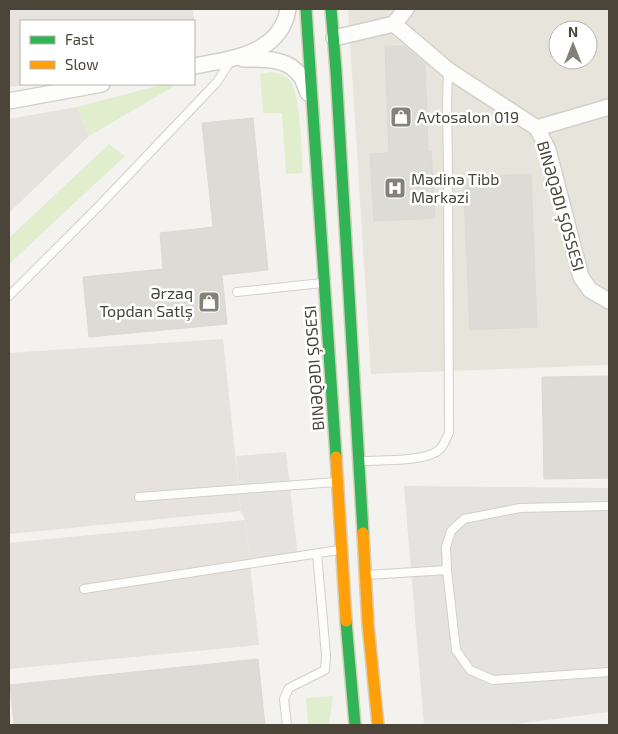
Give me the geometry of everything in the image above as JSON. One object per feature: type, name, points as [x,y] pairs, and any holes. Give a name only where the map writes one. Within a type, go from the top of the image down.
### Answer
[{"type":"main road","name":"BINƏQƏDI ŞOSESI","points":[[306,9],[321,39],[359,461],[368,624],[378,725]]},
{"type":"main road","name":"BINƏQƏDI ŞOSESI","points":[[332,9],[321,39],[313,103],[341,550],[353,704],[351,722]]},
{"type":"street","points":[[231,60],[258,50],[274,38],[283,27],[288,9]]},
{"type":"street","points":[[321,39],[394,24],[406,9]]},
{"type":"street","name":"BINƏQƏDI ŞOSSESI","points":[[394,24],[448,70],[537,128],[548,150],[581,277],[590,290],[609,301]]},
{"type":"street","points":[[195,66],[231,60],[268,59],[283,62],[293,68],[301,77],[313,103]]},
{"type":"street","points":[[9,101],[97,85]]},
{"type":"street","name":"BINƏQƏDI ŞOSSESI","points":[[537,128],[609,106]]},
{"type":"lane","points":[[9,296],[99,206],[218,82],[231,60]]},
{"type":"lane","points":[[359,461],[402,460],[422,457],[438,451],[443,446],[449,433],[448,70]]},
{"type":"lane","points":[[237,292],[324,282]]},
{"type":"lane","points":[[139,496],[338,482]]},
{"type":"lane","points":[[609,506],[520,508],[464,519],[451,531],[446,547],[456,650],[470,670],[493,680],[609,672]]},
{"type":"lane","points":[[84,589],[341,550]]},
{"type":"lane","points":[[287,725],[284,699],[289,688],[325,670],[326,655],[316,554]]},
{"type":"lane","points":[[365,575],[447,570]]},
{"type":"shaded area","points":[[9,9],[193,9],[194,20],[20,20],[20,85],[22,85],[9,87]]},
{"type":"shaded area","points":[[348,9],[609,9],[609,365],[371,374]]},
{"type":"shaded area","points":[[77,107],[89,136],[9,213],[9,119]]},
{"type":"shaded area","points":[[223,339],[241,511],[9,534],[9,353]]},
{"type":"shaded area","points":[[286,452],[298,557],[250,564],[245,520],[241,511],[236,456]]},
{"type":"shaded area","points":[[404,486],[609,488],[609,712],[508,725],[424,725]]},
{"type":"shaded area","points":[[245,520],[259,645],[9,669],[9,543]]},
{"type":"green space","points":[[271,72],[287,78],[294,88],[300,125],[303,173],[286,174],[282,113],[263,113],[260,74]]},
{"type":"green space","points":[[160,85],[172,85],[173,87],[89,136],[77,107]]},
{"type":"green space","points":[[109,144],[125,156],[9,264],[9,238]]},
{"type":"green space","points":[[333,696],[329,725],[308,725],[306,698]]},
{"type":"building","points":[[385,46],[404,46],[425,63],[428,151],[431,151],[435,218],[374,221],[370,154],[389,153]]},
{"type":"building","points":[[253,118],[268,270],[222,275],[227,324],[89,337],[83,277],[163,269],[160,233],[213,227],[202,123]]},
{"type":"building","points":[[531,174],[537,327],[470,330],[463,177]]},
{"type":"building","points":[[609,376],[609,478],[544,479],[542,377]]},
{"type":"building","points":[[258,659],[265,725],[14,725],[10,685]]},
{"type":"traffic: fast","points":[[306,9],[336,457]]},
{"type":"traffic: fast","points":[[331,9],[363,533]]},
{"type":"traffic: fast","points":[[346,621],[355,725]]},
{"type":"traffic: slow","points":[[336,457],[346,621]]},
{"type":"traffic: slow","points":[[363,533],[368,624],[378,725]]},
{"type":"place","name":"Avtosalon 019","points":[[401,117]]},
{"type":"place","name":"Mədinə Tibb Mərkəzi","points":[[395,188]]},
{"type":"place","name":"Ərzaq Topdan Satlş","points":[[209,302]]}]
